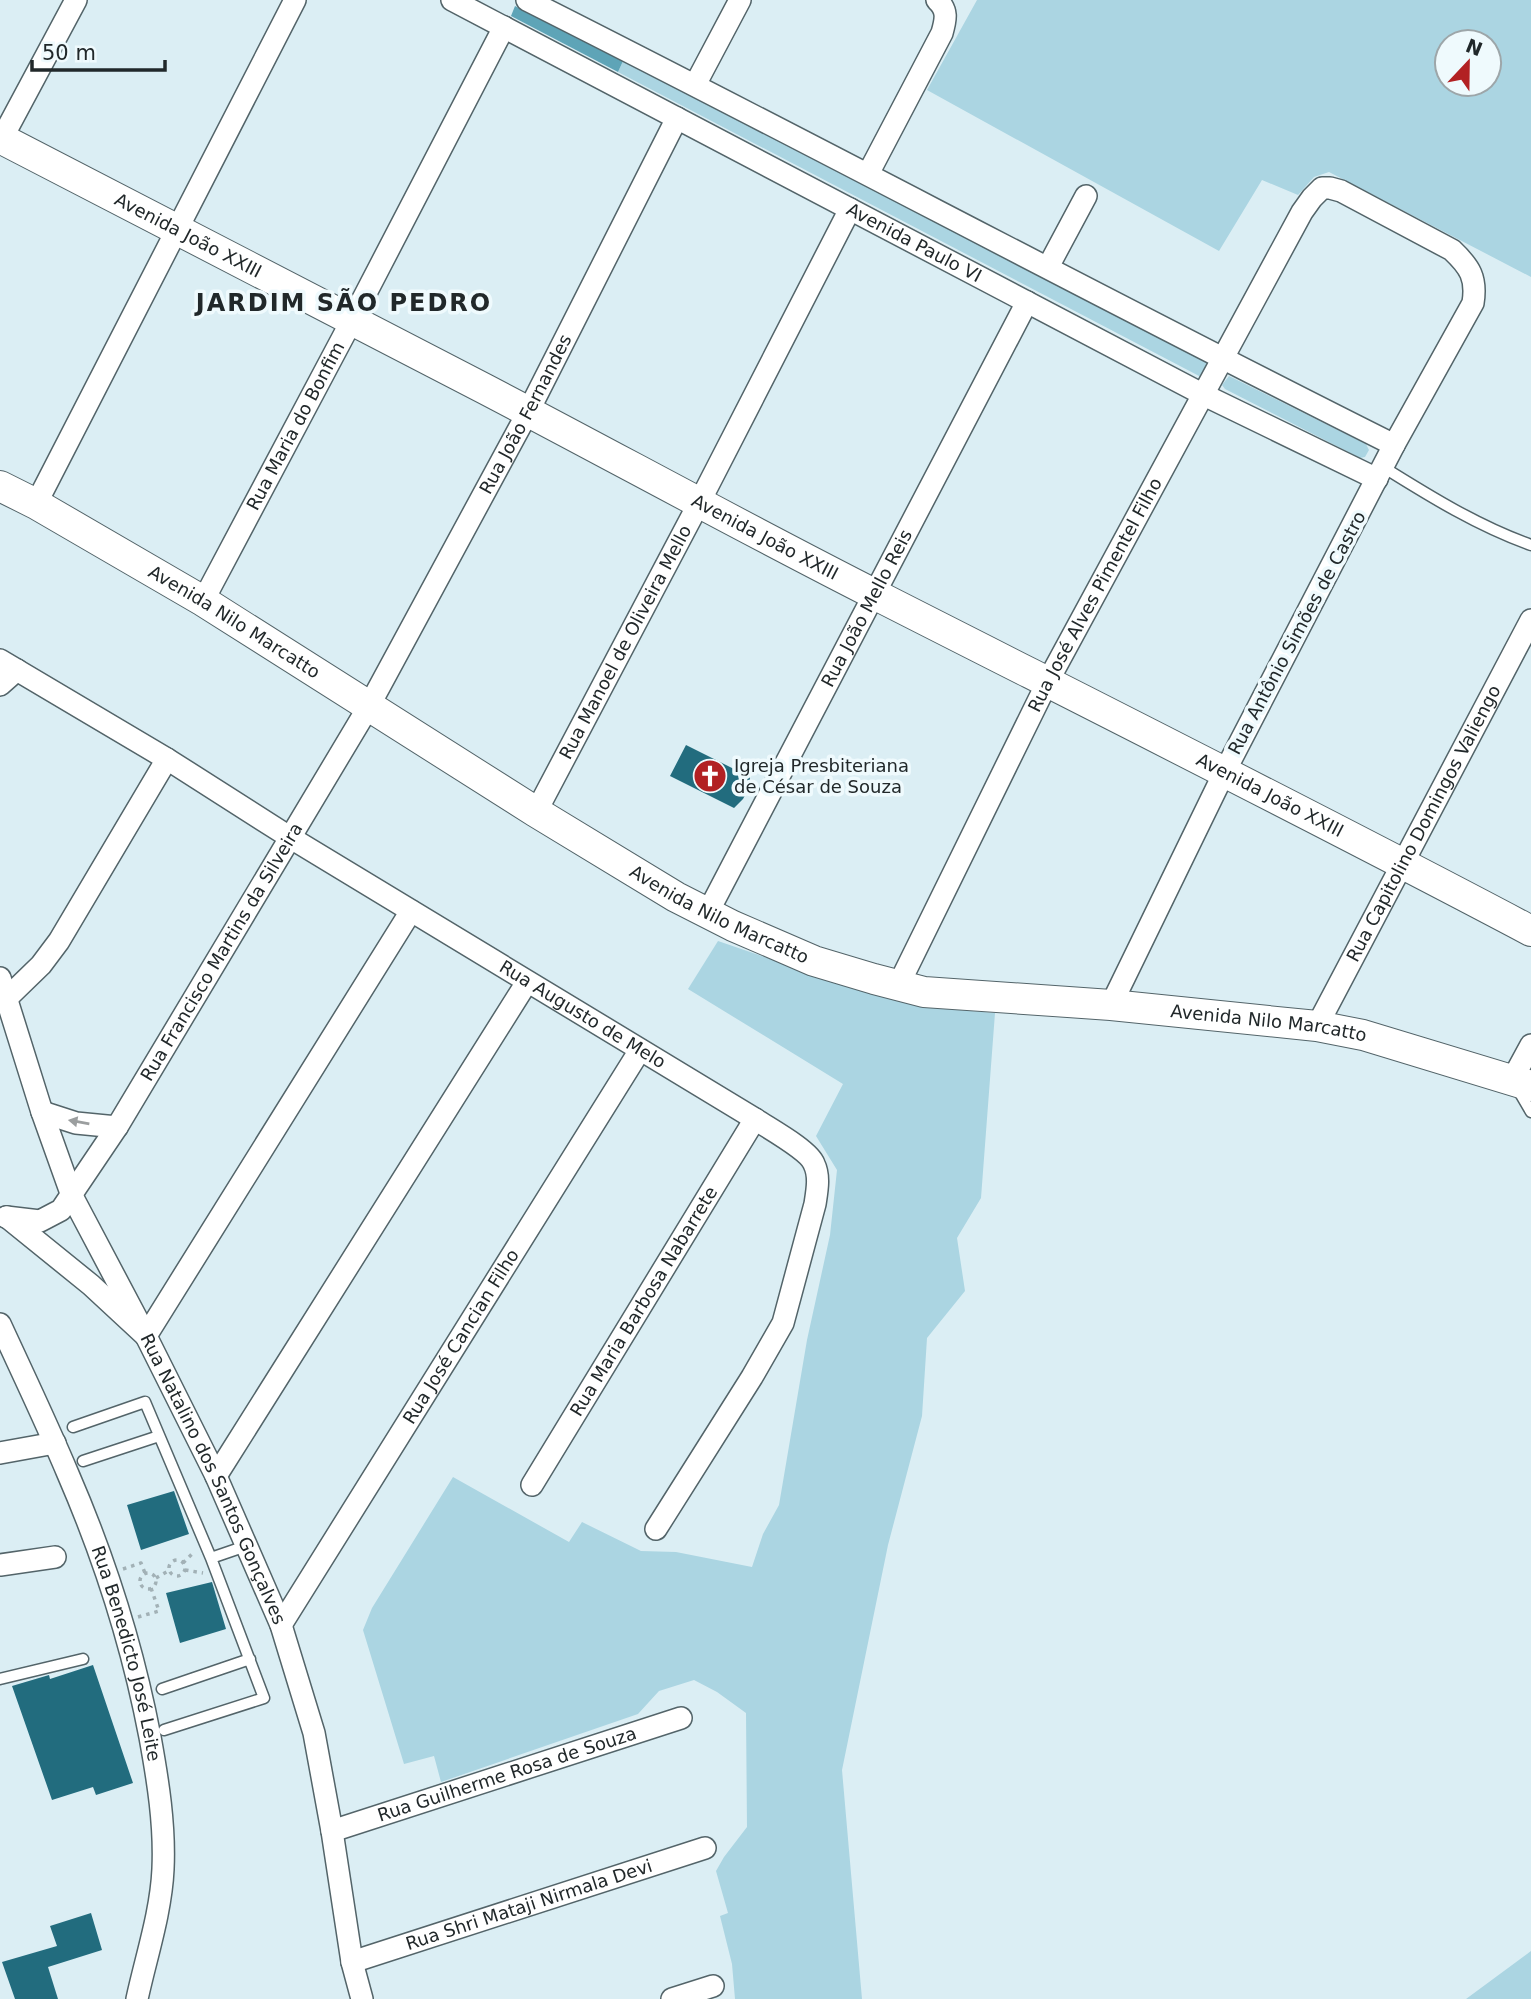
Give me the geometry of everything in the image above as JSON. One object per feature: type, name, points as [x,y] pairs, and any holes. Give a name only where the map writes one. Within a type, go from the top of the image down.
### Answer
[{"type":"street","points":[[1,139],[76,0]]},
{"type":"street","points":[[36,504],[295,0]]},
{"type":"street","name":"Avenida Paulo VI","points":[[452,0],[1203,395],[1380,473]]},
{"type":"street","points":[[527,0],[1394,445]]},
{"type":"street","points":[[695,85],[740,0]]},
{"type":"street","points":[[868,174],[942,33],[946,10],[937,0]]},
{"type":"street","name":"Rua Maria do Bonfim","points":[[202,601],[504,27]]},
{"type":"street","name":"Rua João Fernandes","points":[[369,706],[528,412],[677,118]]},
{"type":"street","name":"Avenida João XXIII","points":[[1,139],[874,594],[1531,931]]},
{"type":"street","name":"Rua José Alves Pimentel Filho","points":[[898,986],[1048,681],[1312,198],[1322,188],[1341,191],[1452,250],[1464,261],[1472,275],[1474,303]]},
{"type":"street","points":[[1048,267],[1086,196]]},
{"type":"street","name":"Rua Manoel de Oliveira Mello","points":[[536,812],[850,209]]},
{"type":"street","name":"Rua João Mello Reis","points":[[706,914],[1027,302]]},
{"type":"street","name":"Rua Antônio Simões de Castro","points":[[1111,1005],[1224,773],[1394,445],[1474,303]]},
{"type":"street","name":"Avenida Nilo Marcatto","points":[[0,486],[36,504],[202,601],[676,897],[706,914],[814,961],[924,992],[1111,1005],[1317,1026],[1363,1035],[1522,1083]]},
{"type":"street","name":"Rua Capitolino Domingos Valiengo","points":[[1317,1026],[1531,620]]},
{"type":"street","points":[[0,685],[9,665]]},
{"type":"street","name":"Rua Augusto de Melo","points":[[9,665],[755,1119],[807,1154],[814,1163],[818,1186],[815,1203],[782,1323],[752,1377],[656,1530]]},
{"type":"street","name":"Rua Francisco Martins da Silveira","points":[[40,1222],[61,1210],[117,1127],[369,706]]},
{"type":"street","points":[[3,988],[41,965],[59,941],[167,759]]},
{"type":"street","points":[[3,1214],[91,1285],[146,1336],[411,911]]},
{"type":"street","points":[[216,1476],[527,982]]},
{"type":"street","name":"Rua Natalino dos Santos Gonçalves","points":[[3,988],[72,1196],[216,1476],[281,1625],[314,1733],[352,1962],[362,1999]]},
{"type":"street","points":[[1522,1083],[1531,1045]]},
{"type":"street","name":"Rua José Cancian Filho","points":[[281,1625],[640,1050]]},
{"type":"street","points":[[42,1112],[76,1123],[117,1127]]},
{"type":"street","name":"Rua Maria Barbosa Nabarrete","points":[[532,1485],[755,1119]]},
{"type":"street","points":[[3,1214],[40,1222],[42,1245]]},
{"type":"street","name":"Rua Benedicto José Leite","points":[[0,1324],[55,1443],[89,1530],[126,1639],[143,1701],[158,1781],[163,1870],[159,1902],[137,1999]]},
{"type":"street","points":[[0,1454],[55,1443]]},
{"type":"street","points":[[0,1565],[55,1557]]},
{"type":"street","name":"Rua Guilherme Rosa de Souza","points":[[332,1831],[681,1718]]},
{"type":"street","name":"Rua Shri Mataji Nirmala Devi","points":[[352,1962],[705,1848]]},
{"type":"street","points":[[672,1999],[713,1986]]},
{"type":"lane","points":[[1380,473],[1488,528],[1531,545]]},
{"type":"lane","points":[[1522,1083],[1531,1112]]},
{"type":"lane","points":[[73,1427],[145,1402],[211,1559],[264,1698],[164,1730]]},
{"type":"lane","points":[[83,1461],[159,1436]]},
{"type":"lane","points":[[211,1559],[246,1546]]},
{"type":"lane","points":[[0,1679],[83,1659]]},
{"type":"lane","points":[[162,1689],[250,1659]]},
{"type":"path","points":[[151,1588],[156,1578],[170,1570],[175,1561],[185,1566],[183,1574],[179,1576],[172,1574],[170,1570]]},
{"type":"path","points":[[121,1569],[141,1563],[145,1573]]},
{"type":"path","points":[[145,1573],[149,1572],[156,1578]]},
{"type":"path","points":[[145,1573],[140,1583],[143,1587],[151,1588]]},
{"type":"path","points":[[138,1617],[159,1611],[151,1588]]},
{"type":"shaded area","points":[[977,0],[1531,0],[1531,277],[1329,172],[1314,177],[1298,195],[1262,180],[1219,251],[927,90]]},
{"type":"shaded area","points":[[515,6],[623,61],[618,72],[511,16]]},
{"type":"shaded area","points":[[623,61],[1210,365],[1201,377],[618,72]]},
{"type":"shaded area","points":[[1229,376],[1366,444],[1369,450],[1365,457],[1360,458],[1225,389],[1222,385]]},
{"type":"shaded area","points":[[718,941],[866,992],[925,1007],[995,1013],[981,1198],[957,1238],[965,1291],[927,1338],[922,1416],[888,1545],[842,1770],[862,1999],[735,1999],[732,1964],[720,1916],[728,1913],[716,1871],[747,1827],[746,1713],[717,1692],[694,1680],[659,1691],[638,1714],[441,1782],[434,1756],[404,1764],[363,1630],[372,1608],[453,1477],[569,1542],[582,1522],[641,1551],[676,1552],[752,1567],[763,1534],[779,1505],[807,1340],[830,1235],[837,1170],[816,1136],[843,1084],[688,989]]},
{"type":"shaded area","points":[[1531,1951],[1531,1999],[1466,1999]]},
{"type":"building","name":"Igreja Presbiteriana de César de Souza","points":[[686,745],[750,777],[749,788],[734,808],[670,776]]},
{"type":"building","points":[[174,1491],[189,1534],[141,1550],[127,1505]]},
{"type":"building","points":[[212,1582],[226,1629],[180,1643],[166,1593]]},
{"type":"building","points":[[93,1665],[133,1783],[96,1795],[93,1787],[52,1800],[12,1686],[49,1675],[50,1679]]},
{"type":"building","points":[[91,1913],[102,1950],[48,1967],[58,1999],[15,1999],[2,1962],[57,1946],[50,1926]]},
{"type":"place","name":"Igreja Presbiteriana de César de Souza","points":[[710,776]]},
{"type":"district","name":"JARDIM SÃO PEDRO","points":[[344,303]]}]
